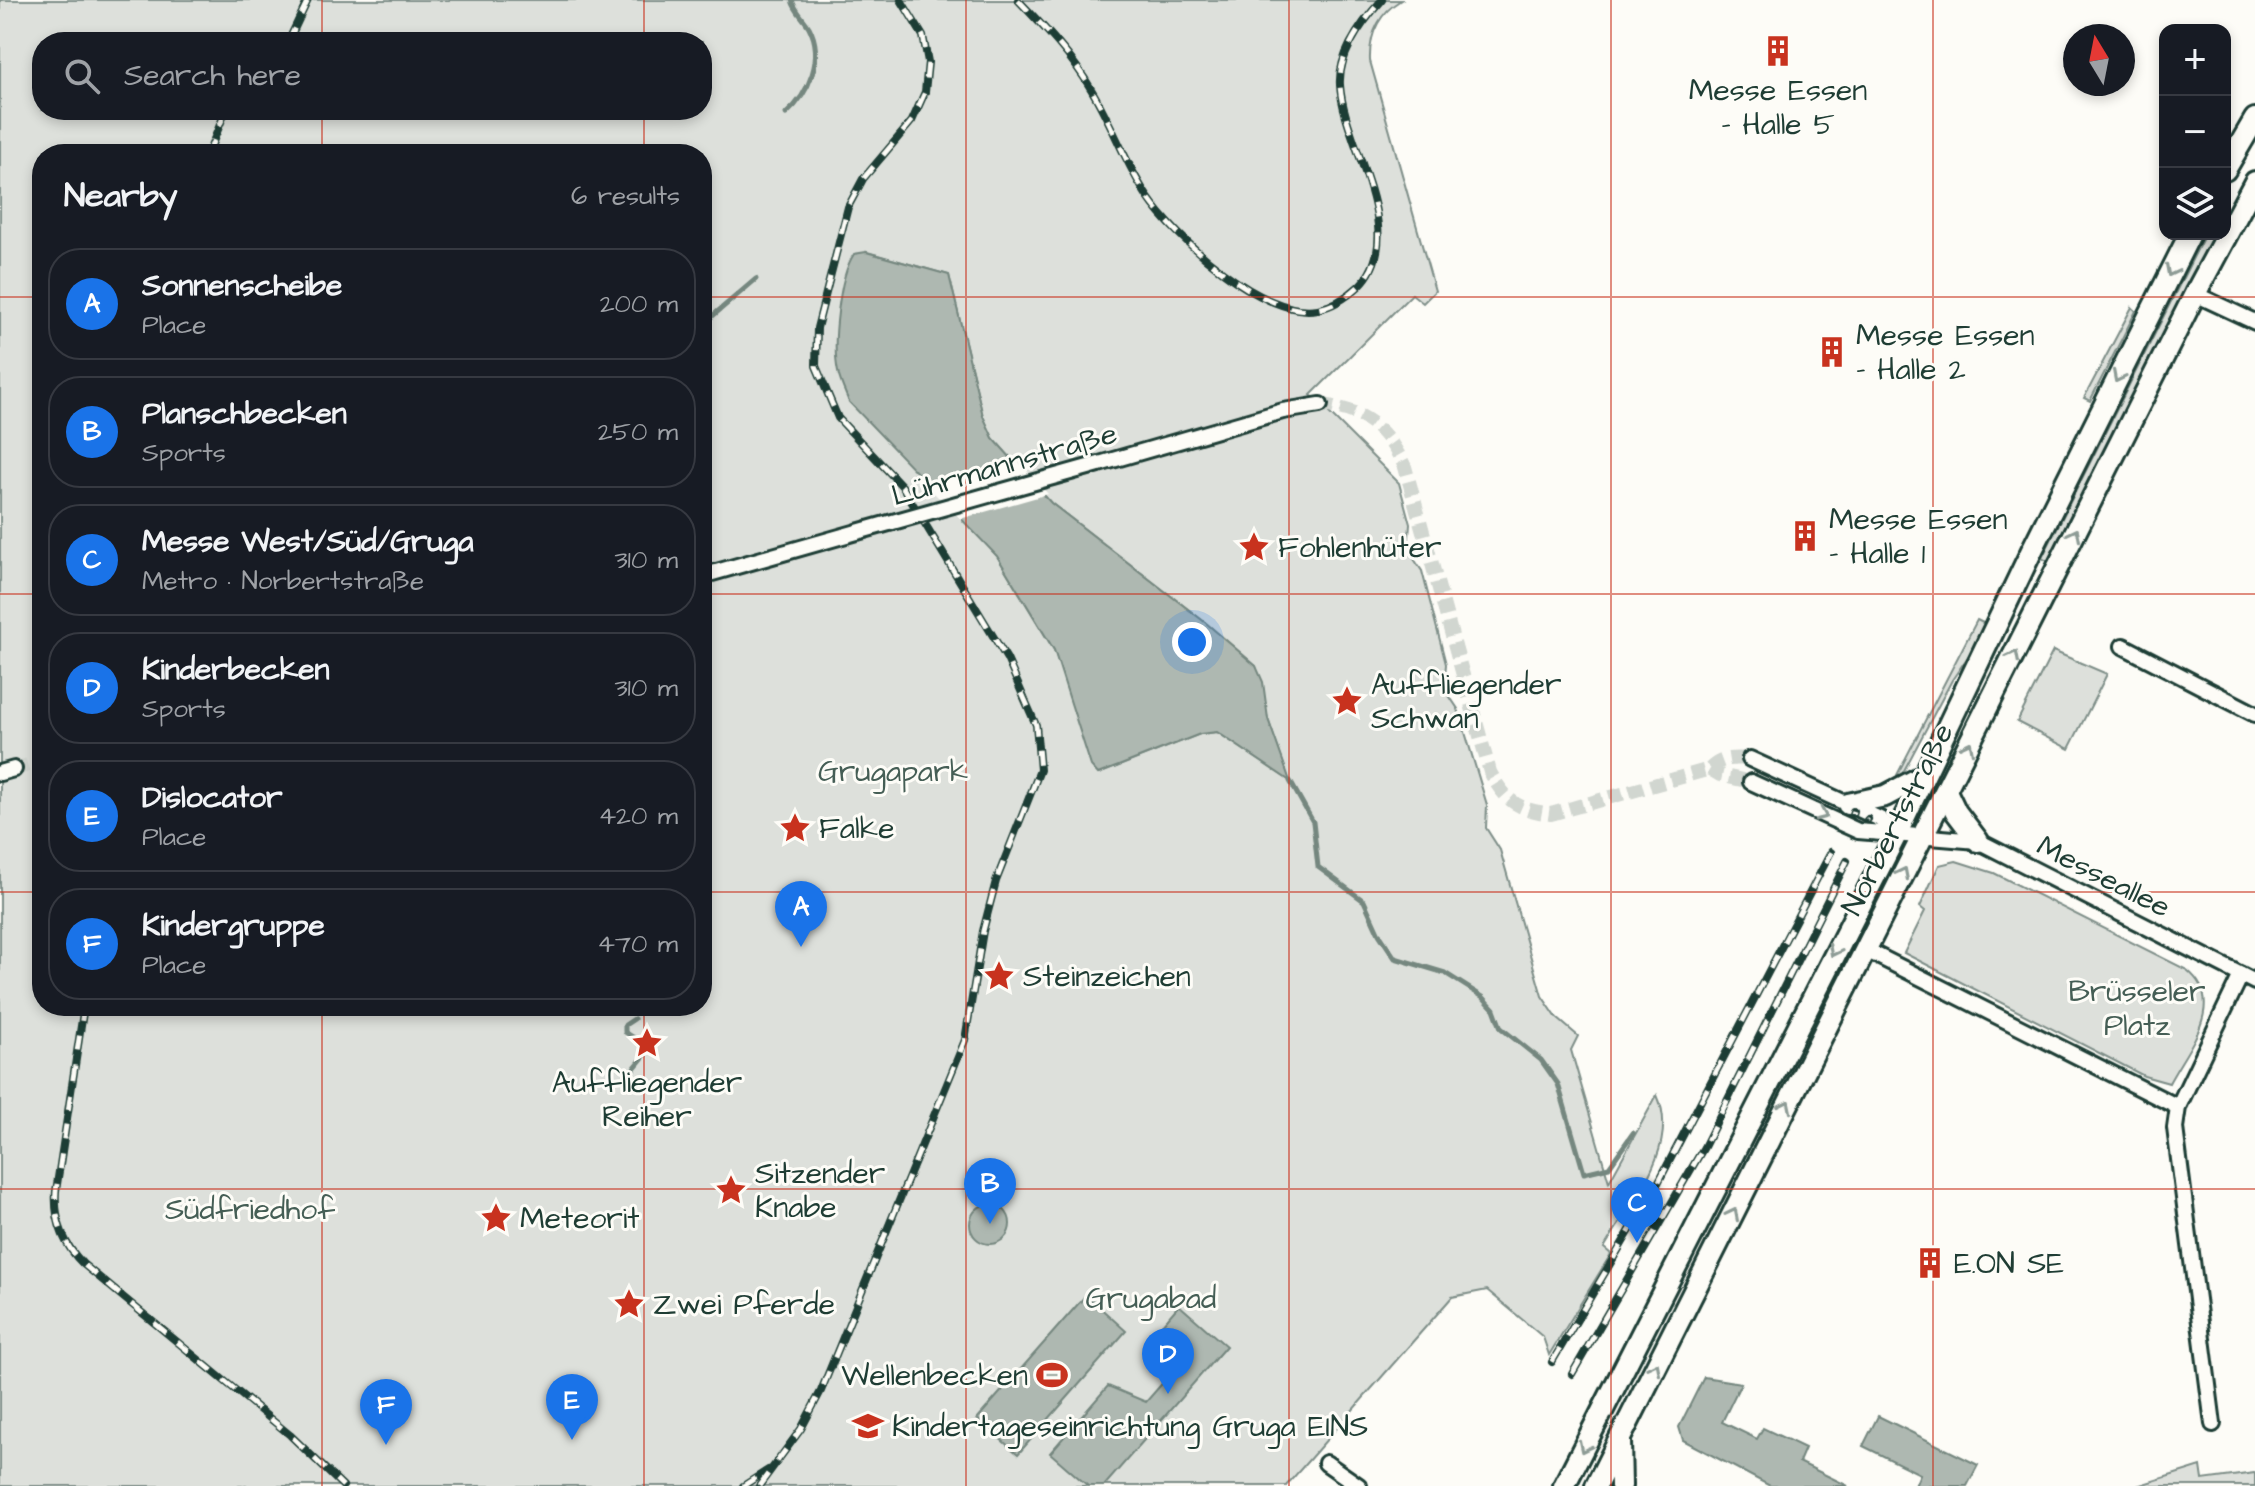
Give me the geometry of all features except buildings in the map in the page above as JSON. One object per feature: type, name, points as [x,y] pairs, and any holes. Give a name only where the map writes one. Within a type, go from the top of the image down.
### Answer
[{"type":"main road","points":[[2226,168],[2255,119]]},
{"type":"main road","name":"Norbertstraße","points":[[1596,1486],[2195,294],[2255,182]]},
{"type":"main road","name":"Norbertstraße","points":[[1564,1486],[1897,833],[1921,777],[2187,240]]},
{"type":"main road","points":[[1848,804],[1885,796],[1921,777]]},
{"type":"main road","points":[[1946,791],[1956,812],[1978,841]]},
{"type":"main road","points":[[1620,1437],[1621,1486]]},
{"type":"street","points":[[2195,294],[2255,322]]},
{"type":"street","name":"Lührmannstraße","points":[[712,573],[1283,411],[1320,405]]},
{"type":"street","points":[[2123,646],[2255,714]]},
{"type":"street","points":[[1750,759],[1848,804],[1897,833]]},
{"type":"street","points":[[1751,782],[1858,831],[1923,835]]},
{"type":"street","name":"Messeallee","points":[[1923,835],[1978,841],[2255,982]]},
{"type":"street","points":[[1864,949],[2178,1107]]},
{"type":"street","points":[[2213,1424],[2175,1128],[2178,1107],[2241,975]]},
{"type":"street","points":[[1326,1463],[1359,1486]]},
{"type":"green space","name":"Grugapark","points":[[0,0],[1401,0],[1386,12],[1376,26],[1370,61],[1435,291],[1423,303],[1412,294],[1311,395],[1399,483],[1410,524],[1408,550],[1422,571],[1446,664],[1444,688],[1458,709],[1487,805],[1486,828],[1500,850],[1542,996],[1557,1018],[1578,1036],[1571,1050],[1609,1182],[1657,1095],[1663,1115],[1662,1135],[1658,1155],[1639,1194],[1604,1248],[1611,1254],[1549,1355],[1543,1337],[1487,1290],[1452,1297],[1286,1486],[0,1486]],"holes":[[[867,252],[949,275],[983,417],[993,438],[1051,503],[1206,623],[1256,666],[1268,719],[1289,780],[1217,732],[1200,734],[1099,774],[1054,650],[997,556],[957,511]]]},
{"type":"green space","points":[[2202,240],[2214,240],[2051,563],[2042,558]]},
{"type":"green space","points":[[2132,307],[2136,311],[2090,401],[2084,398]]},
{"type":"green space","points":[[1977,620],[1989,626],[1952,680],[1900,778],[1897,775]]},
{"type":"green space","points":[[2053,651],[2107,674],[2069,749],[2017,722]]},
{"type":"green space","name":"Brüsseler Platz","points":[[1956,861],[1994,873],[2187,970],[2199,983],[2204,997],[2204,1011],[2194,1040],[2169,1083],[2144,1076],[1904,953],[1925,911],[1920,907],[1939,865]]},
{"type":"green space","points":[[2201,1466],[2203,1480],[2255,1473],[2255,1486],[2137,1486]]},
{"type":"shaded area","points":[[866,252],[949,275],[983,416],[993,438],[1051,503],[1206,623],[1256,666],[1263,682],[1268,719],[1290,781],[1217,732],[1200,734],[1098,774],[1091,766],[1054,650],[997,556],[849,402],[836,360],[838,311],[849,264],[854,254]]},
{"type":"shaded area","points":[[990,1204],[1004,1210],[1010,1224],[1004,1238],[990,1244],[976,1238],[970,1224],[976,1210]]},
{"type":"shaded area","name":"Wellenbecken","points":[[1086,1295],[1126,1331],[1018,1454],[977,1419]]},
{"type":"shaded area","points":[[1179,1305],[1226,1346],[1104,1486],[1088,1486],[1050,1453],[1108,1386],[1146,1402],[1173,1371],[1144,1346]]},
{"type":"shaded area","points":[[1704,1377],[1741,1383],[1722,1422],[1757,1439],[1763,1428],[1805,1448],[1799,1462],[1848,1486],[1770,1486],[1683,1440],[1679,1427]]},
{"type":"shaded area","points":[[1878,1416],[1978,1465],[1967,1486],[1915,1486],[1920,1474],[1863,1446]]},
{"type":"pier","points":[[1017,460],[1048,494],[960,519],[927,486]]},
{"type":"waterway","points":[[786,114],[808,86],[815,62],[814,39],[792,0]]},
{"type":"waterway","points":[[712,316],[756,279]]},
{"type":"waterway","points":[[1290,781],[1313,822],[1318,867],[1364,901],[1379,934],[1395,958],[1445,973],[1483,997],[1494,1009],[1501,1028],[1541,1060],[1558,1084],[1584,1173],[1609,1167],[1633,1133]]},
{"type":"waterway","points":[[629,1087],[632,1071],[645,1055],[642,1043],[625,1032],[625,1025],[634,1019]]},
{"type":"tunnel","points":[[1320,405],[1349,411],[1372,423],[1390,441],[1405,467],[1490,772],[1514,803],[1551,814],[1710,769],[1723,760],[1750,759]]},
{"type":"tunnel","points":[[14,769],[32,764]]},
{"type":"tunnel","points":[[1710,769],[1720,775],[1751,782]]},
{"type":"railway","points":[[293,32],[308,0]]},
{"type":"railway","points":[[759,1486],[801,1429],[821,1391],[965,1040],[983,931],[996,881],[1040,770],[1036,725],[1007,659],[902,486],[838,418],[816,366],[817,328],[848,207],[863,179],[912,121],[925,92],[928,62],[923,36],[901,0]]},
{"type":"railway","points":[[1018,0],[1076,65],[1099,102],[1139,183],[1160,213],[1199,253],[1223,272],[1248,289],[1296,309],[1318,309],[1340,300],[1359,286],[1373,265],[1378,241],[1377,215],[1344,108],[1340,73],[1347,50],[1382,0]]},
{"type":"railway","points":[[212,144],[222,120]]},
{"type":"railway","points":[[1552,1362],[1658,1183],[1831,852]]},
{"type":"railway","points":[[1572,1374],[1704,1147],[1847,861]]},
{"type":"railway","points":[[82,1016],[56,1191],[58,1222],[65,1240],[83,1264],[290,1435],[343,1486]]},
{"type":"railway","points":[[743,1486],[768,1470]]},
{"type":"place","name":"Messe Essen - Halle 5","points":[[1778,51]]},
{"type":"place","name":"Messe Essen - Halle 2","points":[[1832,352]]},
{"type":"place","name":"Messe Essen - Halle 1","points":[[1805,536]]},
{"type":"place","name":"Fohlenhüter","points":[[1254,547]]},
{"type":"place","name":"Auffliegender Schwan","points":[[1347,701]]},
{"type":"place","name":"Falke","points":[[795,828]]},
{"type":"place","name":"Sonnenscheibe","points":[[801,947]]},
{"type":"place","name":"Steinzeichen","points":[[999,976]]},
{"type":"place","name":"Auffliegender Reiher","points":[[647,1043]]},
{"type":"place","name":"Sitzender Knabe","points":[[731,1190]]},
{"type":"place","name":"Meteorit","points":[[496,1218]]},
{"type":"place","name":"Planschbecken","points":[[990,1224]]},
{"type":"place","name":"Messe West/Süd/Gruga","points":[[1637,1243]]},
{"type":"place","name":"E.ON SE","points":[[1930,1263]]},
{"type":"place","name":"Zwei Pferde","points":[[629,1304]]},
{"type":"place","name":"Wellenbecken","points":[[1052,1375]]},
{"type":"place","name":"Kinderbecken","points":[[1168,1394]]},
{"type":"place","name":"Kindertageseinrichtung Gruga EINS","points":[[868,1426]]},
{"type":"place","name":"Dislocator","points":[[572,1440]]},
{"type":"place","name":"Kindergruppe","points":[[386,1445]]},
{"type":"park label","name":"Südfriedhof","points":[[250,1209]]},
{"type":"park label","name":"Grugabad","points":[[1151,1298]]}]
